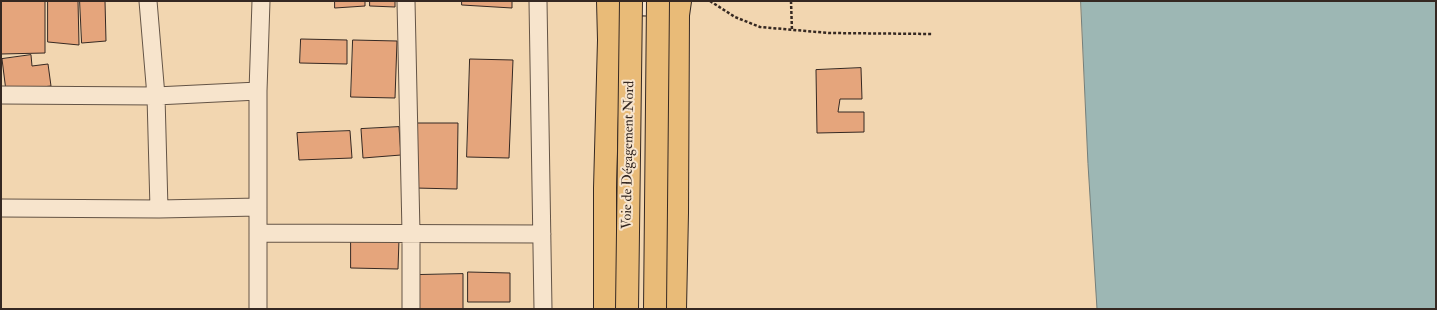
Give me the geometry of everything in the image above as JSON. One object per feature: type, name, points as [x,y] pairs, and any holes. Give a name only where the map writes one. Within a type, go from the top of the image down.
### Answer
[{"type":"highway","points":[[605,309],[609,40],[608,1]]},
{"type":"highway","name":"Voie de Dégagement Nord","points":[[627,309],[630,1]]},
{"type":"highway","name":"Voie de Dégagement Nord","points":[[655,309],[658,1]]},
{"type":"highway","points":[[675,309],[678,15],[680,1]]},
{"type":"main road","points":[[624,1],[649,5],[664,1]]},
{"type":"street","points":[[148,1],[156,96],[159,209]]},
{"type":"street","points":[[258,309],[258,90],[261,1]]},
{"type":"street","points":[[406,1],[411,233],[411,309]]},
{"type":"street","points":[[538,1],[543,309]]},
{"type":"street","points":[[1,95],[156,96],[258,90]]},
{"type":"street","points":[[1,208],[159,209],[258,207]]},
{"type":"street","points":[[258,233],[542,234]]},
{"type":"path","points":[[710,1],[735,17],[760,26],[792,31],[829,33],[932,34]]},
{"type":"path","points":[[792,1],[792,31]]},
{"type":"water","points":[[1081,1],[1436,1],[1436,309],[1097,309],[1088,164]]},
{"type":"building","points":[[1,1],[45,1],[45,53],[1,54]]},
{"type":"building","points":[[48,1],[78,1],[79,45],[48,42]]},
{"type":"building","points":[[80,1],[105,1],[106,41],[82,43]]},
{"type":"building","points":[[335,1],[365,1],[365,6],[335,8]]},
{"type":"building","points":[[370,1],[395,1],[395,7],[370,6]]},
{"type":"building","points":[[462,1],[512,1],[512,8],[462,5]]},
{"type":"building","points":[[301,39],[347,40],[347,64],[300,63]]},
{"type":"building","points":[[353,40],[397,41],[395,98],[351,97]]},
{"type":"building","points":[[31,55],[32,66],[48,64],[51,86],[6,91],[2,59]]},
{"type":"building","points":[[470,59],[513,60],[509,158],[467,157]]},
{"type":"building","points":[[861,68],[862,99],[840,99],[838,112],[864,112],[864,132],[817,133],[816,70]]},
{"type":"building","points":[[416,123],[458,123],[457,189],[415,188]]},
{"type":"building","points":[[399,127],[401,155],[363,158],[361,129]]},
{"type":"building","points":[[350,131],[352,158],[299,160],[297,133]]},
{"type":"building","points":[[351,238],[399,239],[398,269],[351,268]]},
{"type":"building","points":[[468,272],[510,273],[510,302],[468,302]]},
{"type":"building","points":[[463,274],[463,309],[416,309],[416,275]]}]
